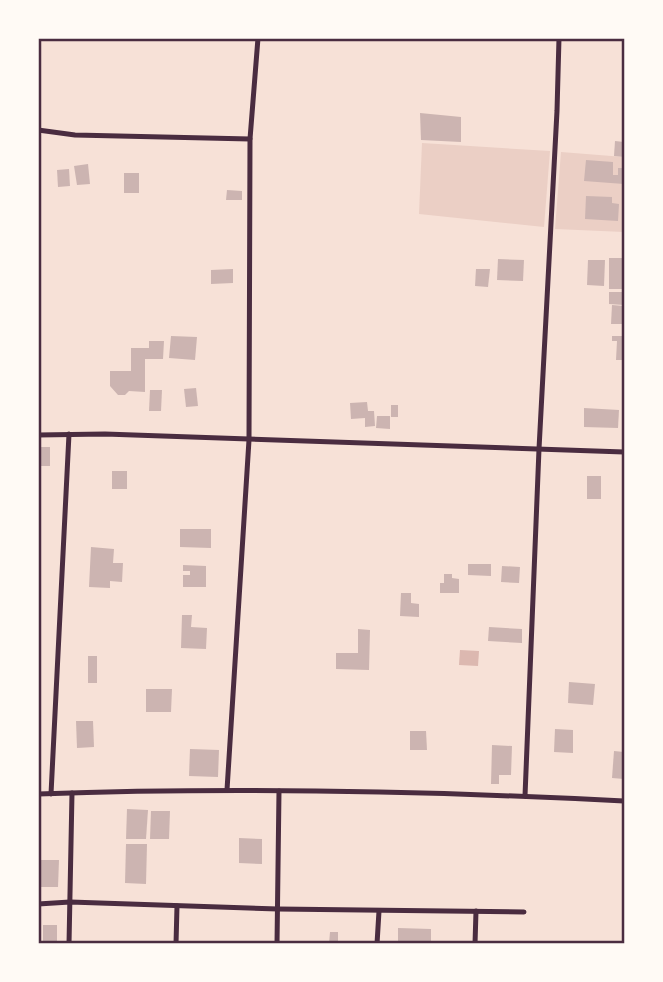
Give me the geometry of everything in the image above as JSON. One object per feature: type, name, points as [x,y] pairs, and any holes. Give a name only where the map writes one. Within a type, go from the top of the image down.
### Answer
[{"type":"street","points":[[227,790],[249,440],[250,139],[258,38]]},
{"type":"street","points":[[525,796],[559,38]]},
{"type":"street","points":[[38,130],[75,135],[250,139]]},
{"type":"street","points":[[51,794],[69,434]]},
{"type":"street","points":[[38,435],[625,452]]},
{"type":"street","points":[[38,794],[227,790],[525,796],[625,801]]},
{"type":"street","points":[[277,943],[279,791]]},
{"type":"street","points":[[69,943],[72,793]]},
{"type":"street","points":[[38,904],[70,902],[278,909],[524,912]]},
{"type":"street","points":[[176,943],[177,906]]},
{"type":"street","points":[[377,943],[379,911]]},
{"type":"street","points":[[475,943],[476,911]]},
{"type":"shaded area","points":[[422,143],[550,151],[544,227],[419,214]]},
{"type":"shaded area","points":[[561,152],[624,157],[624,232],[555,229]]},
{"type":"shaded area","points":[[460,650],[479,651],[478,666],[459,665]]},
{"type":"building","points":[[420,113],[461,117],[461,142],[421,140]]},
{"type":"building","points":[[615,141],[624,142],[624,157],[614,156]]},
{"type":"building","points":[[586,160],[613,162],[613,175],[618,175],[618,168],[624,168],[624,184],[584,181]]},
{"type":"building","points":[[88,164],[90,184],[77,185],[74,166]]},
{"type":"building","points":[[69,169],[70,186],[58,187],[57,170]]},
{"type":"building","points":[[124,173],[139,173],[139,193],[124,193]]},
{"type":"building","points":[[227,190],[242,191],[242,200],[226,200]]},
{"type":"building","points":[[586,196],[612,197],[612,203],[619,204],[618,221],[585,219]]},
{"type":"building","points":[[609,258],[623,258],[623,289],[609,289]]},
{"type":"building","points":[[498,259],[524,260],[523,281],[497,280]]},
{"type":"building","points":[[588,260],[605,260],[604,286],[587,285]]},
{"type":"building","points":[[233,269],[233,283],[211,284],[211,270]]},
{"type":"building","points":[[476,269],[490,269],[488,287],[475,286]]},
{"type":"building","points":[[609,292],[624,292],[624,305],[609,304]]},
{"type":"building","points":[[612,305],[624,306],[624,324],[611,324]]},
{"type":"building","points":[[171,336],[197,337],[195,360],[169,358]]},
{"type":"building","points":[[612,336],[624,336],[624,360],[616,360],[617,341],[612,341]]},
{"type":"building","points":[[149,341],[164,341],[163,359],[145,359],[145,392],[129,391],[125,395],[118,395],[110,386],[110,371],[131,371],[131,348],[149,348]]},
{"type":"building","points":[[196,388],[198,406],[186,407],[184,389]]},
{"type":"building","points":[[150,390],[162,390],[161,411],[149,411]]},
{"type":"building","points":[[367,402],[368,411],[374,411],[375,426],[365,427],[365,418],[351,419],[350,403]]},
{"type":"building","points":[[391,405],[398,405],[398,417],[391,417]]},
{"type":"building","points":[[584,408],[619,410],[618,428],[584,427]]},
{"type":"building","points":[[377,416],[390,416],[390,429],[376,428]]},
{"type":"building","points":[[38,447],[50,447],[50,466],[38,466]]},
{"type":"building","points":[[112,471],[127,471],[127,489],[112,489]]},
{"type":"building","points":[[587,476],[601,476],[601,499],[587,499]]},
{"type":"building","points":[[180,529],[211,529],[211,548],[180,547]]},
{"type":"building","points":[[91,547],[114,549],[113,563],[123,563],[122,582],[110,581],[110,588],[89,587]]},
{"type":"building","points":[[468,564],[491,564],[491,576],[468,575]]},
{"type":"building","points":[[183,565],[206,566],[206,587],[183,587],[183,575],[190,575],[190,571],[183,571]]},
{"type":"building","points":[[502,566],[520,567],[519,583],[501,582]]},
{"type":"building","points":[[444,574],[452,574],[452,578],[459,579],[459,593],[440,593]]},
{"type":"building","points":[[401,593],[411,593],[411,603],[419,604],[419,617],[400,616]]},
{"type":"building","points":[[182,615],[192,615],[191,627],[207,628],[206,649],[181,648]]},
{"type":"building","points":[[489,627],[522,629],[522,643],[488,641]]},
{"type":"building","points":[[358,629],[370,630],[369,670],[336,669],[336,653],[358,653]]},
{"type":"building","points":[[88,656],[97,656],[97,683],[88,683]]},
{"type":"building","points":[[569,682],[595,684],[593,705],[568,703]]},
{"type":"building","points":[[146,689],[172,689],[171,712],[146,712]]},
{"type":"building","points":[[76,721],[93,721],[94,747],[77,748]]},
{"type":"building","points":[[555,729],[573,730],[573,753],[554,752]]},
{"type":"building","points":[[410,731],[426,731],[427,750],[410,750]]},
{"type":"building","points":[[492,745],[512,746],[511,775],[499,775],[499,784],[491,784]]},
{"type":"building","points":[[190,749],[219,750],[218,777],[189,776]]},
{"type":"building","points":[[614,751],[624,752],[624,779],[612,778]]},
{"type":"building","points":[[127,809],[148,810],[146,839],[126,839]]},
{"type":"building","points":[[151,811],[170,811],[169,839],[150,839]]},
{"type":"building","points":[[239,838],[262,839],[262,864],[239,863]]},
{"type":"building","points":[[126,844],[147,844],[146,884],[125,883]]},
{"type":"building","points":[[38,860],[59,860],[58,887],[38,887]]},
{"type":"building","points":[[43,925],[57,925],[57,944],[43,944]]},
{"type":"building","points":[[398,928],[431,929],[431,944],[398,944]]},
{"type":"building","points":[[330,932],[338,932],[338,944],[329,944]]}]
